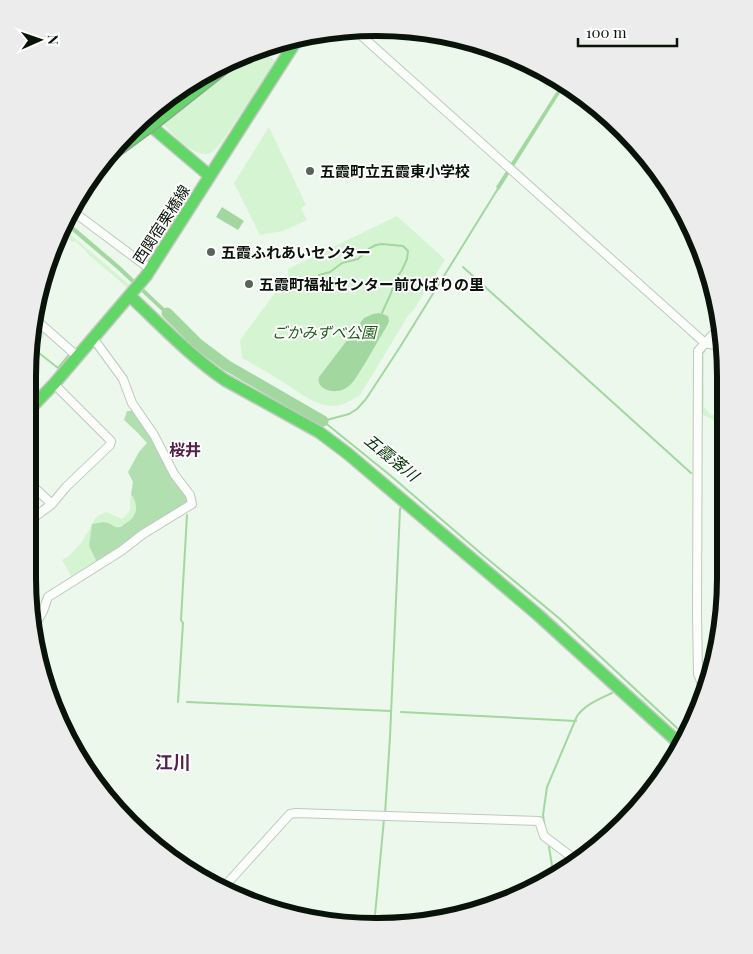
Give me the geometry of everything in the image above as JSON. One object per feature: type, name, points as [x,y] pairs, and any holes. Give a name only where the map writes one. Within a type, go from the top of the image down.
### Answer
[{"type":"main road","name":"西関宿栗橋線","points":[[36,403],[78,357],[150,269],[292,47]]},
{"type":"main road","points":[[135,137],[206,82]]},
{"type":"main road","points":[[149,124],[210,176]]},
{"type":"main road","points":[[131,294],[196,359],[211,371],[319,432],[348,453],[537,614],[675,740]]},
{"type":"street","points":[[362,37],[705,343],[715,345]]},
{"type":"street","points":[[77,215],[150,269]]},
{"type":"street","points":[[40,324],[78,357]]},
{"type":"street","points":[[701,681],[698,674],[697,604],[698,351],[714,334]]},
{"type":"street","points":[[39,617],[48,597],[192,504],[190,495],[174,474],[154,436],[132,403],[123,379],[93,338]]},
{"type":"street","points":[[36,516],[52,504],[66,487],[110,445],[111,441],[54,384]]},
{"type":"street","points":[[36,489],[52,504]]},
{"type":"street","points":[[227,883],[292,813],[539,821],[544,836],[571,856]]},
{"type":"green space","points":[[267,54],[276,62],[221,143],[213,151],[206,154],[199,153],[185,145],[162,123],[233,68]]},
{"type":"green space","points":[[269,127],[306,205],[301,208],[307,220],[283,231],[260,235],[234,183]]},
{"type":"green space","name":"ごかみずべ公園","points":[[397,216],[445,260],[360,395],[339,405],[325,405],[308,398],[242,358],[240,340],[289,274],[288,269]]},
{"type":"green space","points":[[68,232],[130,286],[128,288],[75,241],[72,242],[66,237]]},
{"type":"green space","points":[[39,330],[45,334],[38,344]]},
{"type":"green space","points":[[703,349],[706,349],[704,354],[704,407],[711,415],[717,415],[717,420],[699,413],[700,353]]},
{"type":"green space","points":[[131,494],[136,502],[136,510],[133,517],[125,524],[114,527],[89,546],[97,562],[44,595],[71,576],[62,560],[69,556],[82,542],[96,517],[106,512],[122,519],[130,510]]},
{"type":"shaded area","points":[[558,89],[561,91],[499,190],[496,187]]},
{"type":"shaded area","points":[[222,207],[244,221],[238,230],[216,217]]},
{"type":"shaded area","points":[[72,225],[120,266],[180,323],[177,325],[117,269],[70,229]]},
{"type":"shaded area","points":[[379,313],[388,316],[388,324],[355,380],[348,387],[341,390],[330,391],[321,386],[319,384],[319,377],[364,318]]},
{"type":"shaded area","points":[[127,411],[135,413],[146,428],[162,459],[174,477],[187,491],[188,500],[97,562],[89,546],[92,524],[105,522],[120,527],[133,517],[136,510],[131,494],[133,482],[128,472],[139,452],[147,443],[124,420]]},
{"type":"waterway","points":[[323,421],[349,414],[357,409],[366,399],[499,187]]},
{"type":"waterway","points":[[319,275],[330,272],[342,263],[358,259],[376,245],[403,246],[408,251],[407,259],[395,280],[382,313]]},
{"type":"waterway","points":[[463,267],[691,473]]},
{"type":"waterway","name":"五霞落川","points":[[167,313],[198,344],[226,365],[323,421]]},
{"type":"waterway","points":[[702,412],[702,353],[704,351]]},
{"type":"waterway","points":[[37,352],[58,368],[68,356]]},
{"type":"waterway","name":"五霞落川","points":[[323,421],[560,619],[681,730]]},
{"type":"waterway","points":[[385,814],[400,509],[402,507]]},
{"type":"waterway","points":[[178,702],[187,515]]},
{"type":"waterway","points":[[545,829],[543,815],[547,787],[577,716],[589,705],[612,693]]},
{"type":"waterway","points":[[187,702],[391,711]]},
{"type":"waterway","points":[[401,712],[576,721]]},
{"type":"waterway","points":[[125,806],[175,851]]},
{"type":"waterway","points":[[375,918],[384,819]]},
{"type":"waterway","points":[[549,847],[552,869]]},
{"type":"traffic: fast","points":[[36,403],[146,276],[292,47]]},
{"type":"traffic: fast","points":[[135,137],[206,82]]},
{"type":"traffic: fast","points":[[149,124],[210,176]]},
{"type":"traffic: fast","points":[[130,296],[212,371],[319,432],[347,453],[537,614],[675,740]]},
{"type":"place","name":"五霞町立五霞東小学校","points":[[310,171]]},
{"type":"place","name":"五霞ふれあいセンター","points":[[211,252]]},
{"type":"place","name":"五霞町福祉センター前ひばりの里","points":[[249,284]]},
{"type":"district","name":"桜井","points":[[185,449]]},
{"type":"district","name":"江川","points":[[173,762]]}]
